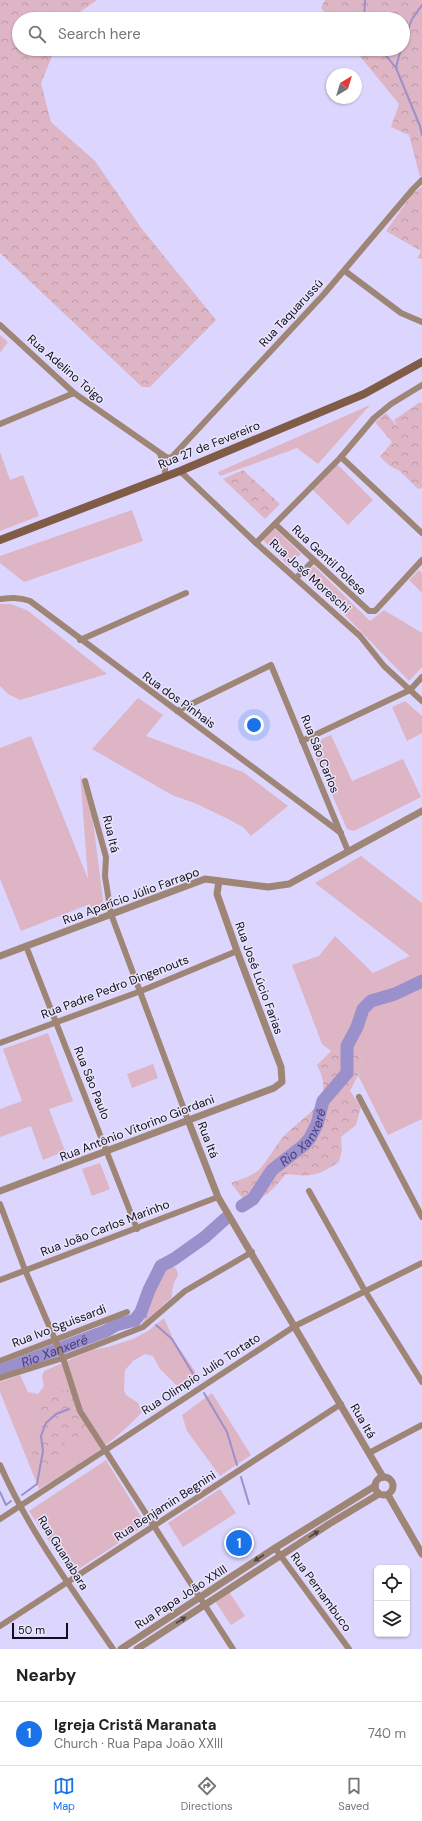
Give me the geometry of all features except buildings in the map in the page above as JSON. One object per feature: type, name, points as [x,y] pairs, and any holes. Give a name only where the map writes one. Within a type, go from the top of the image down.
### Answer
[{"type":"main road","name":"Rua 27 de Fevereiro","points":[[0,540],[165,475],[180,471],[364,394],[422,362]]},
{"type":"street","name":"Rua Taquarussú","points":[[171,458],[345,271],[412,189],[422,180]]},
{"type":"street","points":[[345,271],[401,313],[422,322]]},
{"type":"street","name":"Rua Adelino Toigo","points":[[0,325],[74,394],[166,457],[171,458]]},
{"type":"street","points":[[256,543],[341,457],[374,418],[390,404],[422,385]]},
{"type":"street","points":[[0,424],[74,394]]},
{"type":"street","points":[[160,453],[165,466],[165,475]]},
{"type":"street","points":[[341,457],[422,533]]},
{"type":"street","name":"Rua José Moreschi","points":[[180,471],[256,543],[360,636],[384,666],[422,701]]},
{"type":"street","name":"Rua Gentil Polese","points":[[275,524],[313,561],[369,611],[375,611],[422,560]]},
{"type":"street","points":[[296,578],[313,561]]},
{"type":"street","points":[[80,640],[186,593]]},
{"type":"street","name":"Rua dos Pinhais","points":[[0,599],[24,598],[30,601],[80,640],[341,834]]},
{"type":"street","name":"Rua São Carlos","points":[[177,711],[271,665],[348,851]]},
{"type":"street","points":[[302,740],[410,690],[422,677]]},
{"type":"street","name":"Rua Itá","points":[[85,780],[106,857],[105,876],[111,914],[218,1196],[383,1477]]},
{"type":"street","name":"Rua Aparício Júlio Farrapo","points":[[0,956],[205,879],[268,887],[289,884],[422,811]]},
{"type":"street","name":"Rua José Lúcio Farias","points":[[219,881],[217,894],[280,1067],[282,1082]]},
{"type":"street","name":"Rua São Paulo","points":[[26,946],[108,1152],[136,1229]]},
{"type":"street","name":"Rua Padre Pedro Dingenouts","points":[[0,1043],[141,991],[237,951]]},
{"type":"street","name":"Rua Antônio Vitorino Giordani","points":[[0,1192],[274,1088],[282,1082]]},
{"type":"street","points":[[359,1097],[422,1217]]},
{"type":"street","points":[[309,1191],[365,1291],[422,1382]]},
{"type":"street","name":"Rua João Carlos Marinho","points":[[0,1280],[136,1229],[218,1196]]},
{"type":"street","points":[[0,1204],[25,1270],[63,1358],[80,1411],[104,1451],[201,1597],[233,1649]]},
{"type":"street","points":[[0,1378],[63,1358],[143,1327],[185,1291],[252,1252]]},
{"type":"street","name":"Rua Olimpio Julio Tortato","points":[[0,1519],[295,1326],[422,1263]]},
{"type":"street","name":"Rua Ivo Sguissardi","points":[[0,1360],[56,1341],[126,1312]]},
{"type":"street","name":"Rua Benjamin Begnini","points":[[0,1626],[341,1404]]},
{"type":"street","points":[[369,1453],[422,1425]]},
{"type":"street","name":"Rua Guanabara","points":[[0,1465],[21,1506],[68,1583],[113,1649]]},
{"type":"street","points":[[383,1477],[389,1478],[393,1482],[394,1488],[388,1495],[379,1494],[375,1486],[378,1480],[383,1477]]},
{"type":"street","name":"Rua Papa João XXIII","points":[[137,1649],[281,1555],[375,1486]]},
{"type":"street","name":"Rua Papa João XXIII","points":[[121,1649],[275,1548],[379,1494]]},
{"type":"street","points":[[388,1495],[422,1554]]},
{"type":"street","name":"Rua Pernambuco","points":[[275,1548],[349,1649]]},
{"type":"street","points":[[247,1566],[252,1574]]},
{"type":"street","points":[[165,1621],[170,1628]]},
{"type":"green space","points":[[0,0],[97,0],[80,12],[12,12],[12,56],[52,56],[41,83],[51,122],[95,161],[142,229],[216,320],[150,387],[142,387],[0,253]]},
{"type":"green space","points":[[325,0],[422,0],[422,175],[420,177],[409,135],[391,127],[399,104],[360,56],[410,56],[410,12],[324,12],[321,8]]},
{"type":"green space","points":[[422,187],[422,259],[417,258],[421,251],[386,231],[413,193]]},
{"type":"green space","points":[[0,335],[8,342],[0,353]]},
{"type":"green space","points":[[420,402],[422,404],[422,488],[418,489],[400,471],[390,466],[380,457],[392,442],[375,422],[386,413],[398,427],[394,420]]},
{"type":"green space","points":[[370,405],[318,464],[297,448],[220,476],[218,472]]},
{"type":"green space","points":[[0,452],[10,480],[23,475],[39,516],[0,531]]},
{"type":"green space","points":[[337,464],[373,500],[348,525],[312,489]]},
{"type":"green space","points":[[243,470],[280,504],[265,519],[223,479]]},
{"type":"green space","points":[[132,510],[143,541],[24,582],[0,563],[0,556]]},
{"type":"green space","points":[[273,527],[301,554],[289,566],[262,539]]},
{"type":"green space","points":[[314,566],[370,621],[384,610],[422,633],[422,667],[409,681],[305,574]]},
{"type":"green space","points":[[419,570],[422,573],[422,593],[409,580]]},
{"type":"green space","points":[[0,604],[10,604],[27,610],[107,674],[20,700],[8,694],[0,686]]},
{"type":"green space","points":[[138,698],[163,715],[146,736],[243,772],[288,806],[251,836],[243,827],[197,804],[172,795],[92,749]]},
{"type":"green space","points":[[405,701],[422,716],[422,733],[407,741],[392,707]]},
{"type":"green space","points":[[331,735],[352,781],[403,759],[421,797],[354,831],[347,829],[310,744]]},
{"type":"green space","points":[[31,736],[88,879],[80,773],[93,821],[104,908],[91,913],[90,904],[21,931],[0,879],[0,748]]},
{"type":"green space","points":[[361,856],[422,903],[422,1119],[388,1135],[358,1075],[363,1057],[331,1051],[322,1044],[292,965],[319,956],[335,936],[373,973],[410,956],[315,883]]},
{"type":"green space","points":[[48,1033],[73,1101],[49,1109],[65,1151],[43,1160],[31,1126],[0,1137],[0,1109],[22,1101],[3,1049]]},
{"type":"green space","points":[[331,1051],[363,1057],[358,1075],[350,1091],[361,1107],[356,1125],[341,1137],[342,1150],[339,1162],[319,1173],[308,1175],[286,1174],[278,1184],[249,1207],[231,1183],[259,1170],[284,1136],[316,1106],[321,1098],[323,1089],[322,1078],[317,1065]]},
{"type":"green space","points":[[153,1064],[158,1078],[132,1088],[127,1074]]},
{"type":"green space","points":[[100,1163],[110,1189],[92,1196],[82,1169]]},
{"type":"green space","points":[[173,1265],[178,1272],[178,1276],[174,1283],[172,1297],[142,1324],[161,1274],[166,1267]]},
{"type":"green space","points":[[164,1318],[174,1341],[195,1371],[196,1376],[191,1385],[178,1387],[160,1369],[153,1356],[145,1354],[133,1361],[125,1370],[124,1390],[126,1395],[138,1403],[142,1412],[119,1435],[106,1445],[39,1489],[0,1392],[0,1382],[20,1375],[28,1392],[38,1394],[44,1386],[42,1376],[44,1371],[92,1350],[108,1347],[133,1339],[148,1331]]},
{"type":"green space","points":[[64,1390],[68,1390],[70,1393],[89,1436],[87,1441],[74,1436],[66,1442],[62,1448],[57,1464],[53,1465],[31,1458],[37,1442],[41,1408],[48,1400]]},
{"type":"green space","points":[[212,1393],[251,1455],[220,1476],[187,1431],[182,1415]]},
{"type":"green space","points":[[106,1460],[146,1525],[71,1574],[29,1511]]},
{"type":"green space","points":[[220,1489],[236,1513],[183,1547],[168,1523]]},
{"type":"green space","points":[[229,1592],[245,1616],[231,1625],[215,1601]]},
{"type":"waterway","points":[[364,12],[365,0]]},
{"type":"waterway","points":[[410,24],[422,5]]},
{"type":"waterway","points":[[387,56],[396,68],[420,126],[422,135]]},
{"type":"waterway","points":[[396,67],[399,56]]},
{"type":"waterway","name":"Rio Xanxerê","points":[[242,1206],[253,1199],[272,1170],[304,1145],[310,1138],[317,1124],[323,1101],[347,1073],[347,1046],[357,1027],[363,1009],[371,1001],[395,994],[422,981]]},
{"type":"waterway","name":"Rio Xanxerê","points":[[0,1371],[106,1331],[116,1325],[135,1320],[141,1312],[149,1290],[161,1266],[174,1259],[205,1237],[225,1219]]},
{"type":"waterway","name":"Rio Xanxerê","points":[[141,1312],[146,1317]]},
{"type":"waterway","points":[[156,1325],[172,1339],[198,1382]]},
{"type":"waterway","points":[[204,1393],[227,1432],[237,1465]]},
{"type":"waterway","points":[[22,1495],[37,1484],[43,1451],[41,1436],[46,1423],[56,1414],[69,1409]]},
{"type":"waterway","points":[[241,1477],[249,1504]]},
{"type":"waterway","points":[[0,1492],[6,1505],[11,1501]]},
{"type":"place","name":"Igreja Cristã Maranata","points":[[239,1543]]}]
